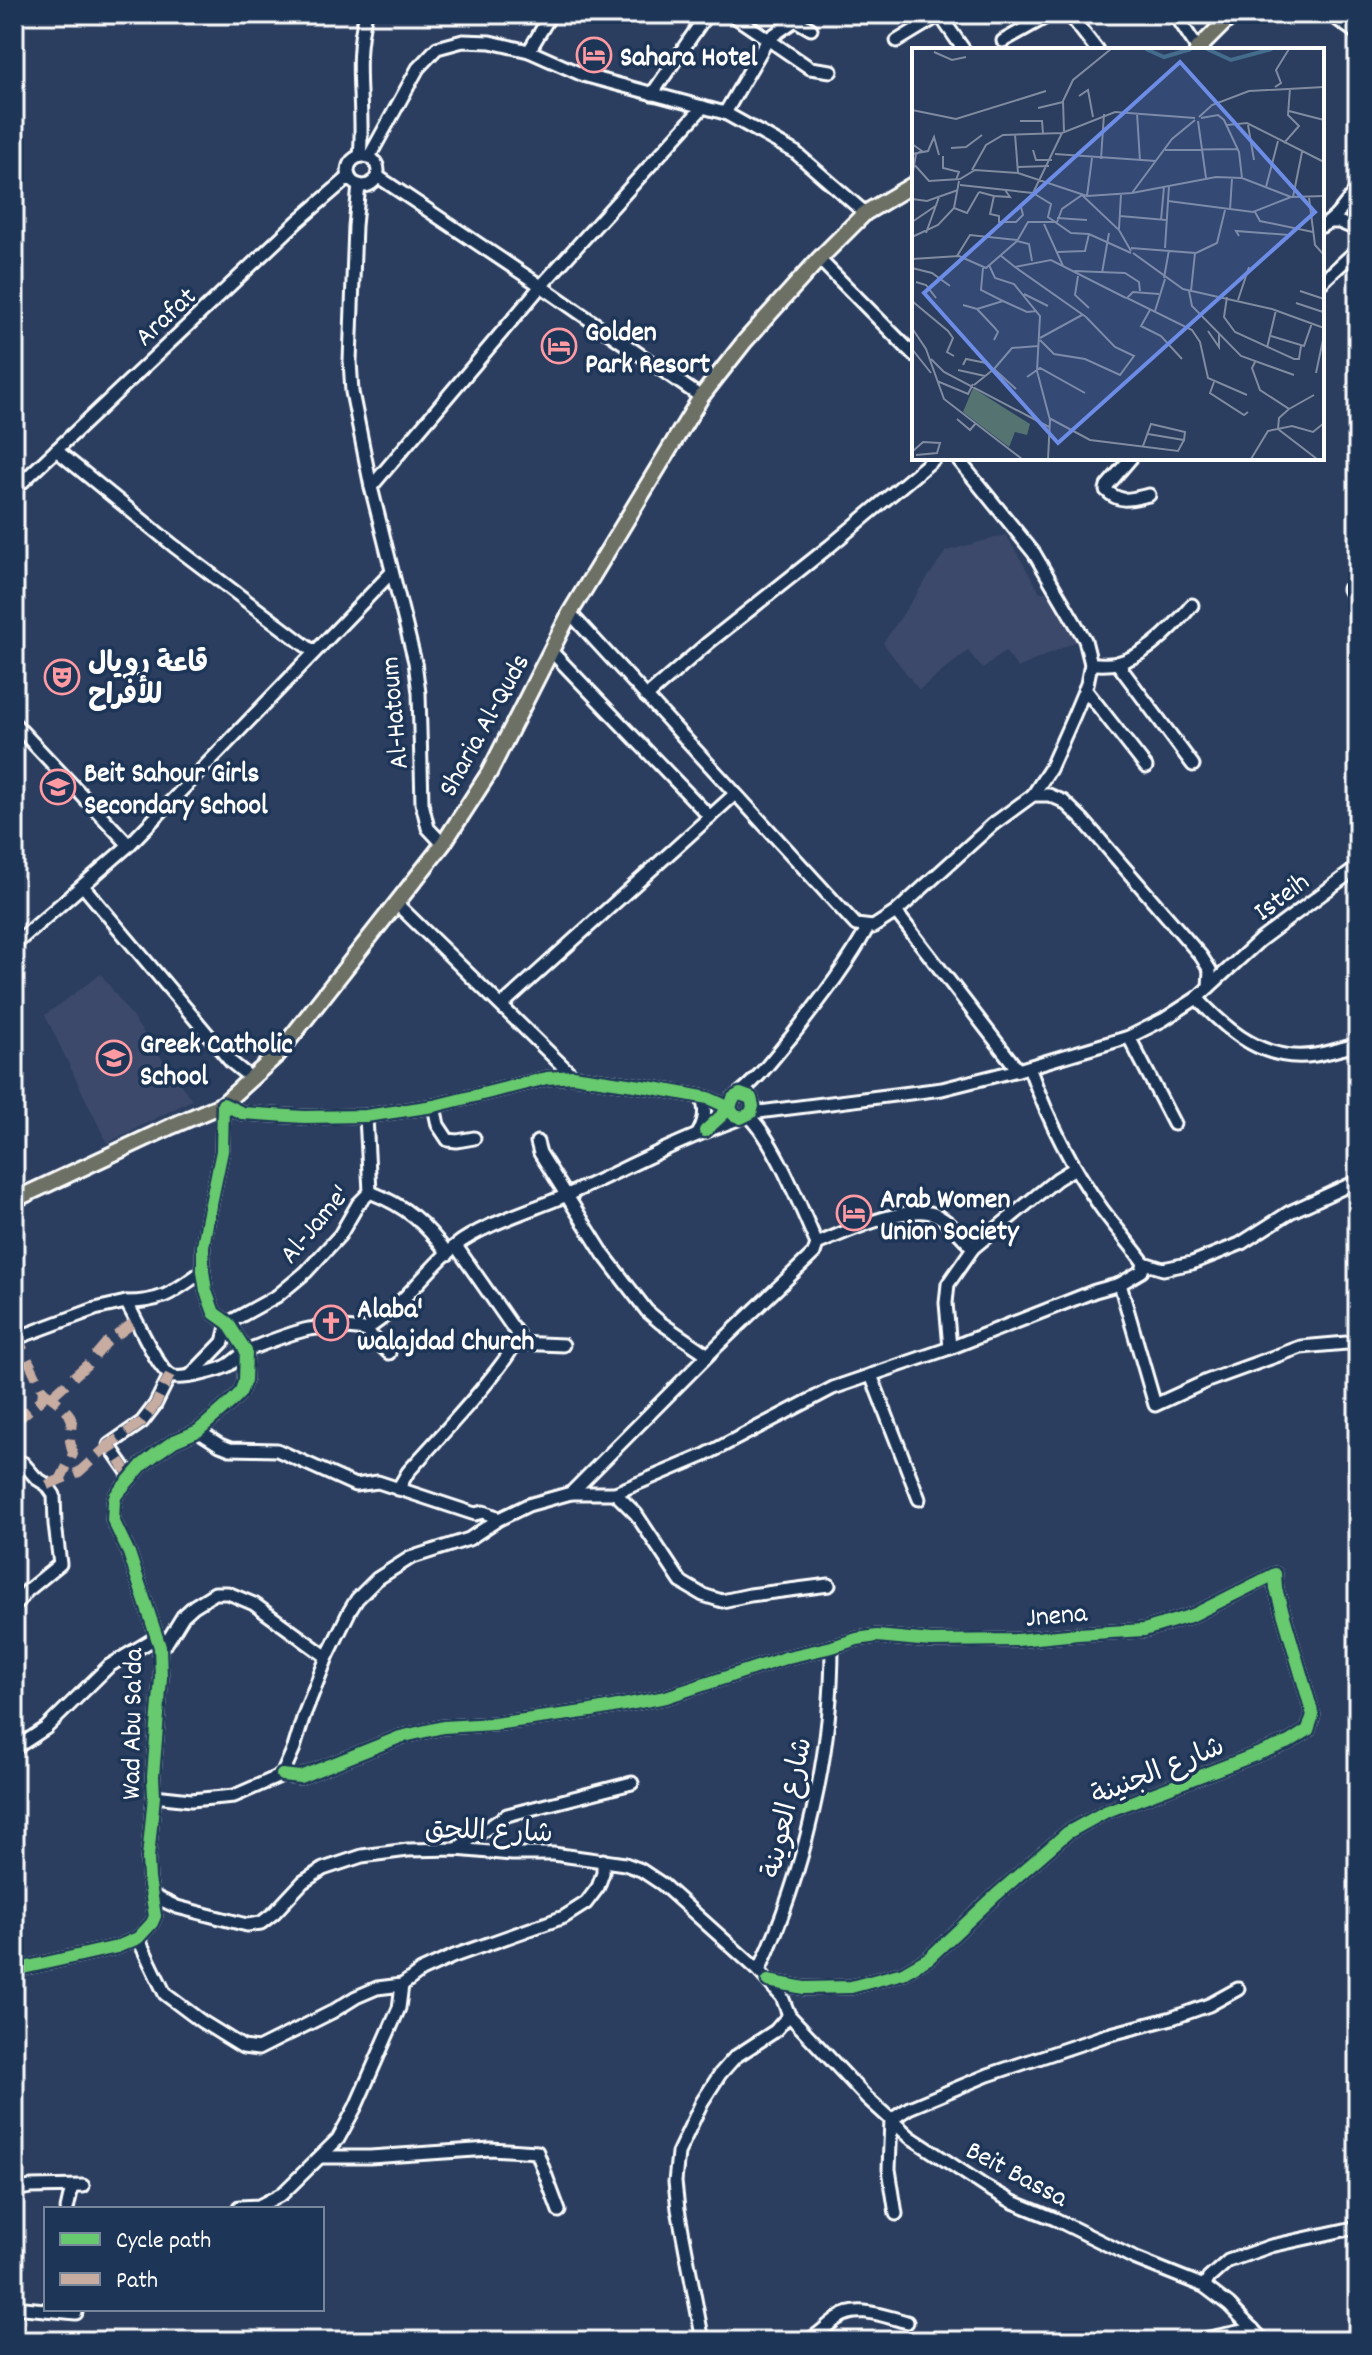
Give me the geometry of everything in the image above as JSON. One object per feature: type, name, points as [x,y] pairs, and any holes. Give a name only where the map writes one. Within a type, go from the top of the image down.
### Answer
[{"type":"main road","points":[[1200,48],[1233,14]]},
{"type":"main road","name":"Sharia Al-Quds","points":[[14,1200],[223,1104],[278,1054],[443,844],[489,773],[570,613],[701,397],[745,341],[819,259],[865,213],[912,185]]},
{"type":"street","points":[[365,157],[359,51],[366,14]]},
{"type":"street","points":[[529,51],[551,14]]},
{"type":"street","points":[[652,94],[707,14]]},
{"type":"street","points":[[731,14],[810,68],[831,71]]},
{"type":"street","points":[[897,41],[939,14],[963,48]]},
{"type":"street","points":[[1003,41],[1051,14]]},
{"type":"street","points":[[1069,14],[1095,48]]},
{"type":"street","points":[[1175,14],[1197,48]]},
{"type":"street","points":[[1330,14],[1358,34]]},
{"type":"street","points":[[725,113],[768,39],[795,20],[811,29]]},
{"type":"street","points":[[365,157],[418,68],[437,48],[463,41],[490,42],[529,51],[583,75],[725,113],[795,152],[865,213]]},
{"type":"street","points":[[371,487],[541,286],[703,107]]},
{"type":"street","points":[[365,157],[374,161],[377,176],[367,185],[354,181],[349,168],[352,161],[365,157]]},
{"type":"street","points":[[377,176],[701,397]]},
{"type":"street","name":"Arafat","points":[[14,490],[298,221],[354,181]]},
{"type":"street","name":"Al-Hatoum","points":[[354,181],[352,392],[391,573],[415,662],[424,812],[428,828],[443,844]]},
{"type":"street","points":[[1326,224],[1358,190]]},
{"type":"street","points":[[1326,224],[1339,222],[1358,230]]},
{"type":"street","points":[[1324,280],[1358,249]]},
{"type":"street","points":[[819,259],[912,353]]},
{"type":"street","points":[[56,450],[174,546],[314,652]]},
{"type":"street","points":[[646,697],[933,460]]},
{"type":"street","points":[[571,1493],[814,1253],[817,1244],[770,1145],[760,1127],[747,1115],[734,1115],[730,1108],[731,1101],[764,1070],[814,1007],[868,927],[896,912],[992,825],[1033,795],[1050,769],[1085,689],[1091,664],[1085,640],[1034,553],[959,460]]},
{"type":"street","points":[[1129,460],[1106,490],[1122,501],[1149,495]]},
{"type":"street","points":[[14,945],[129,845],[391,573]]},
{"type":"street","points":[[1349,589],[1358,606]]},
{"type":"street","points":[[1091,664],[1117,663],[1156,642],[1173,629],[1192,605]]},
{"type":"street","points":[[570,613],[842,912],[856,925],[868,927]]},
{"type":"street","points":[[551,651],[710,817]]},
{"type":"street","points":[[1117,663],[1193,765]]},
{"type":"street","points":[[1085,689],[1146,767]]},
{"type":"street","points":[[14,723],[129,845]]},
{"type":"street","points":[[502,1005],[735,794]]},
{"type":"street","points":[[1033,795],[1049,795],[1063,801],[1084,821],[1201,956],[1210,970],[1209,987]]},
{"type":"street","name":"Isteih","points":[[702,1132],[747,1115],[942,1089],[1129,1037],[1197,998],[1272,931],[1358,867]]},
{"type":"street","points":[[83,886],[231,1062],[252,1079]]},
{"type":"street","points":[[397,904],[573,1076]]},
{"type":"street","points":[[896,912],[1024,1068],[1075,1168],[1144,1263],[1163,1269],[1192,1263],[1240,1244],[1290,1212],[1358,1181]]},
{"type":"street","points":[[1201,956],[1217,966],[1233,963]]},
{"type":"street","points":[[1197,998],[1217,1019],[1259,1049],[1289,1056],[1305,1056],[1358,1045]]},
{"type":"street","points":[[1129,1037],[1174,1124]]},
{"type":"street","points":[[547,1078],[552,1068],[550,1053]]},
{"type":"street","points":[[747,1115],[753,1106],[751,1098],[764,1070]]},
{"type":"street","points":[[246,1351],[228,1323],[214,1313],[203,1271],[203,1246],[222,1151],[223,1104],[242,1113],[304,1117],[366,1116],[434,1106],[547,1078],[573,1076],[704,1098],[730,1108]]},
{"type":"street","points":[[704,1098],[744,1095],[751,1098]]},
{"type":"street","points":[[702,1132],[704,1098]]},
{"type":"street","points":[[434,1106],[438,1125],[448,1140],[474,1138]]},
{"type":"street","points":[[365,1330],[394,1308],[452,1250],[487,1229],[702,1132],[730,1108]]},
{"type":"street","points":[[366,1116],[370,1192],[401,1206],[452,1250],[518,1335],[517,1343],[498,1369],[408,1472],[398,1489]]},
{"type":"street","points":[[537,1142],[540,1153],[604,1255],[647,1311],[708,1355]]},
{"type":"street","points":[[956,1347],[946,1303],[948,1284],[973,1248],[1057,1179],[1075,1168]]},
{"type":"street","name":"Al-Jame'","points":[[228,1323],[277,1296],[298,1280],[340,1235],[358,1204],[370,1192]]},
{"type":"street","points":[[817,1244],[860,1225],[924,1211],[949,1223],[973,1248]]},
{"type":"street","points":[[198,1431],[230,1449],[277,1450],[355,1485],[378,1482],[484,1517],[510,1513],[571,1493],[615,1493],[705,1455],[833,1388],[956,1347],[1024,1318],[1120,1284],[1142,1271],[1144,1263]]},
{"type":"street","points":[[14,1339],[95,1309],[163,1298],[203,1271]]},
{"type":"street","points":[[1120,1284],[1155,1405],[1207,1381],[1301,1347],[1358,1342]]},
{"type":"street","points":[[126,1302],[153,1353],[170,1375],[177,1378],[228,1366],[246,1351],[309,1330],[337,1327],[365,1330],[389,1353]]},
{"type":"street","points":[[190,1377],[223,1342],[228,1323]]},
{"type":"street","points":[[517,1343],[563,1345]]},
{"type":"street","name":"Wad Abu Sa'da","points":[[153,1896],[148,1858],[161,1678],[158,1642],[129,1553],[113,1520],[114,1501],[142,1465],[174,1441],[198,1431],[240,1393],[245,1380],[246,1351]]},
{"type":"street","points":[[131,1477],[109,1445],[142,1422],[155,1405],[170,1375]]},
{"type":"street","points":[[871,1375],[919,1499]]},
{"type":"street","points":[[14,1468],[23,1463],[54,1495],[60,1564],[27,1591],[14,1607]]},
{"type":"street","points":[[615,1493],[636,1514],[681,1582],[703,1595],[722,1601],[829,1585]]},
{"type":"street","points":[[282,1775],[327,1657],[357,1599],[377,1579],[410,1558],[469,1539],[478,1533],[484,1517]]},
{"type":"street","name":"شارع الجنينة","points":[[768,1981],[804,1988],[851,1987],[903,1973],[929,1958],[1067,1833],[1105,1812],[1289,1742],[1308,1730],[1313,1715],[1276,1589],[1275,1574],[1193,1615],[1144,1630],[973,1641],[877,1636],[832,1647]]},
{"type":"street","points":[[14,1749],[46,1728],[109,1666],[158,1642],[167,1642],[183,1616],[215,1593],[228,1593],[254,1604],[327,1657]]},
{"type":"street","points":[[154,1796],[191,1800],[234,1796],[282,1775],[300,1777],[400,1737],[443,1727],[494,1724],[591,1711],[666,1697],[788,1657],[832,1647]]},
{"type":"street","name":"شارع العوينة","points":[[759,1971],[783,1917],[813,1814],[829,1713],[832,1647]]},
{"type":"street","points":[[456,1849],[507,1815],[632,1783]]},
{"type":"street","name":"شارع اللحق","points":[[153,1896],[177,1907],[247,1925],[261,1923],[303,1882],[323,1869],[362,1856],[408,1850],[456,1849],[553,1854],[625,1864],[662,1884],[759,1971],[782,1997],[789,2015]]},
{"type":"street","points":[[138,1938],[165,1994],[243,2047],[258,2049],[356,1997],[377,1988],[402,1985],[421,1971],[454,1956],[564,1917],[586,1903],[598,1887],[603,1860]]},
{"type":"street","points":[[14,1972],[117,1947],[138,1938],[155,1916],[153,1896]]},
{"type":"street","points":[[239,2207],[259,2206],[282,2194],[338,2139],[399,2008],[402,1985]]},
{"type":"street","points":[[896,2214],[889,2169],[891,2120],[909,2108],[988,2075],[1209,2005],[1238,1989]]},
{"type":"street","points":[[703,2341],[678,2209],[675,2182],[678,2153],[702,2102],[720,2074],[735,2057],[775,2031],[789,2015]]},
{"type":"street","name":"Beit Bassa","points":[[789,2015],[867,2098],[910,2137],[1000,2195],[1134,2258],[1204,2286],[1229,2305],[1264,2341]]},
{"type":"street","points":[[322,2157],[490,2149],[537,2152],[559,2211]]},
{"type":"street","points":[[14,2190],[77,2186],[68,2207]]},
{"type":"street","points":[[1204,2286],[1228,2261],[1271,2246],[1358,2227]]},
{"type":"street","points":[[14,2307],[44,2310]]},
{"type":"street","points":[[55,2311],[76,2313]]},
{"type":"street","points":[[807,2341],[840,2316],[856,2311],[907,2322]]},
{"type":"street","points":[[1194,2341],[1253,2329]]},
{"type":"shaded area","points":[[1006,535],[1040,592],[1050,596],[1077,641],[1018,668],[1005,651],[983,669],[968,651],[919,690],[883,643],[946,551]]},
{"type":"shaded area","name":"Greek Catholic School","points":[[101,974],[192,1100],[107,1143],[45,1015]]},
{"type":"marked path","points":[[51,1397],[106,1343],[137,1320]]},
{"type":"marked path","points":[[14,1423],[42,1399],[43,1391],[18,1339]]},
{"type":"marked path","points":[[131,1477],[109,1445],[142,1422],[155,1405],[170,1375]]},
{"type":"marked path","points":[[43,1391],[60,1404],[72,1421],[70,1441],[73,1454],[61,1478]]},
{"type":"marked path","points":[[47,1485],[79,1472],[109,1445]]},
{"type":"cycle path","points":[[14,1972],[117,1947],[138,1938],[155,1916],[148,1858],[161,1678],[160,1647],[129,1553],[113,1520],[114,1501],[142,1465],[174,1441],[198,1431],[240,1393],[245,1380],[246,1351],[228,1323],[214,1313],[203,1271],[203,1246],[222,1151],[223,1104],[242,1113],[304,1117],[366,1116],[434,1106],[547,1078],[573,1076],[708,1098],[730,1108],[734,1115],[741,1118],[751,1113],[751,1098],[740,1094],[733,1098],[730,1108],[705,1131]]},
{"type":"cycle path","name":"Jnena","points":[[282,1775],[300,1777],[400,1737],[443,1727],[494,1724],[591,1711],[666,1697],[788,1657],[857,1639],[877,1636],[931,1641],[1017,1640],[1144,1630],[1193,1615],[1275,1574],[1276,1589],[1313,1715],[1308,1730],[1289,1742],[1105,1812],[1067,1833],[929,1958],[903,1973],[851,1987],[804,1988],[768,1981]]},
{"type":"place","name":"Sahara Hotel","points":[[594,55]]},
{"type":"place","name":"Golden Park Resort","points":[[559,346]]},
{"type":"place","name":"قاعة رويال للأفراح","points":[[62,677]]},
{"type":"place","name":"Beit Sahour Girls Secondary School","points":[[58,787]]},
{"type":"place","name":"Greek Catholic School","points":[[114,1058]]},
{"type":"place","name":"Arab Women Union Society","points":[[854,1213]]},
{"type":"place","name":"Alaba' walajdad Church","points":[[331,1323]]}]
